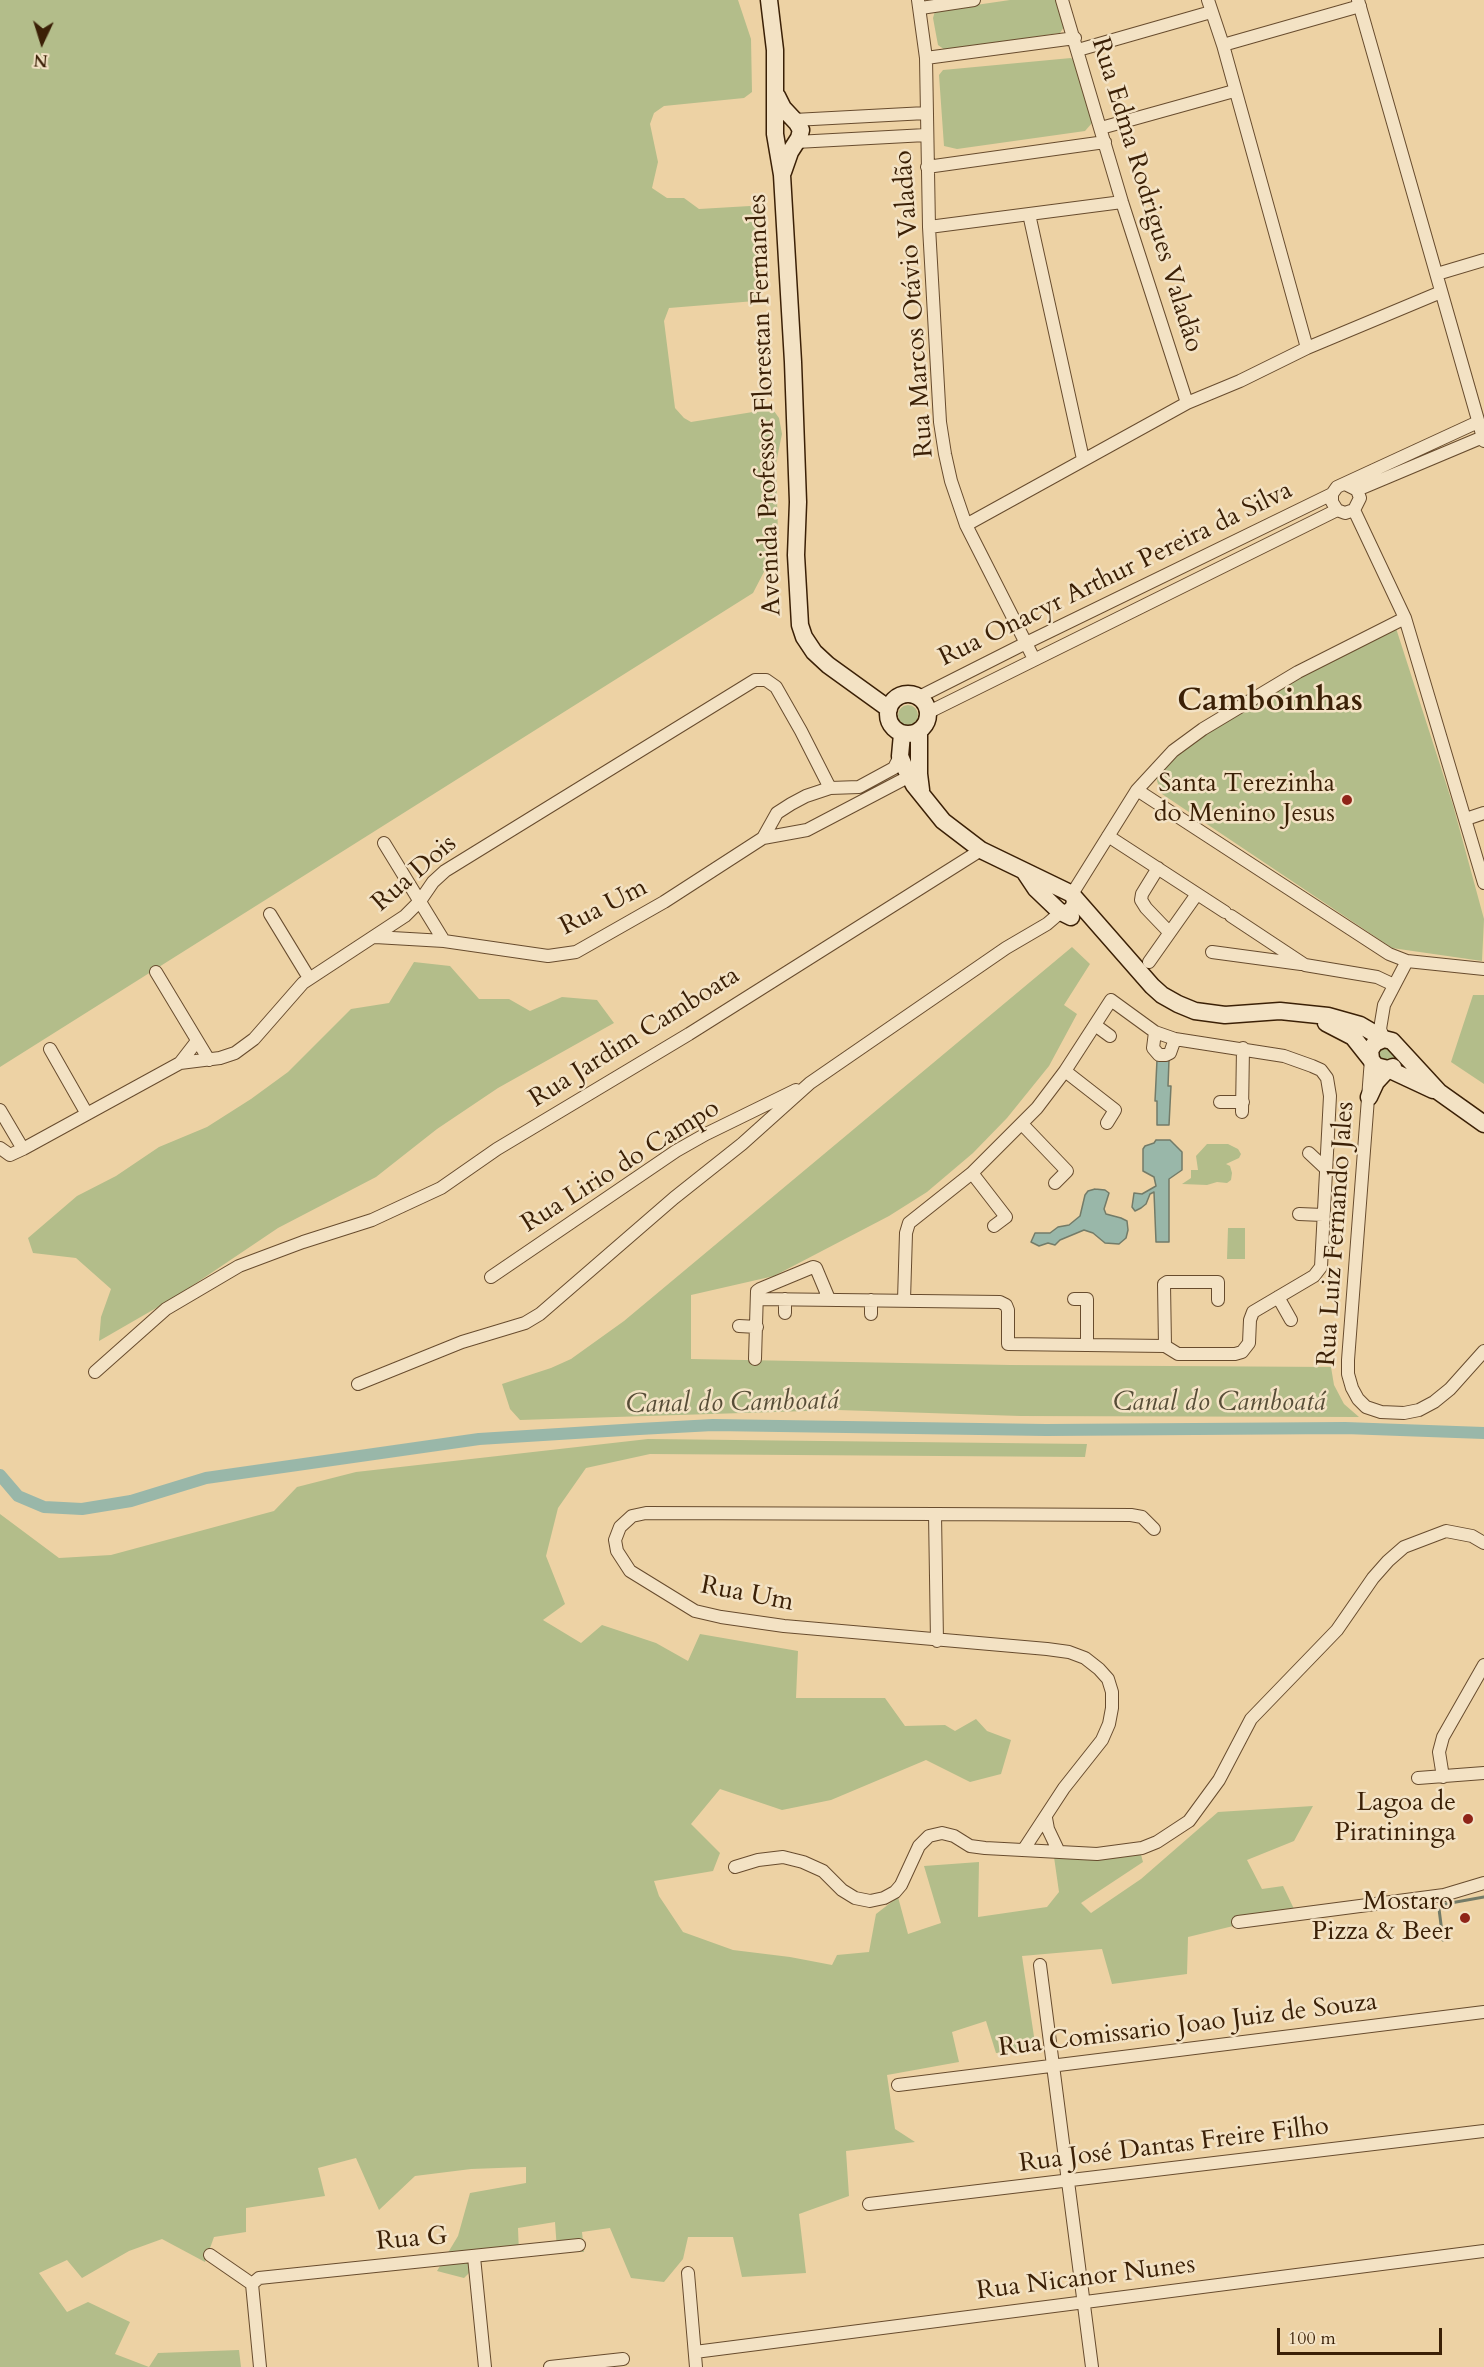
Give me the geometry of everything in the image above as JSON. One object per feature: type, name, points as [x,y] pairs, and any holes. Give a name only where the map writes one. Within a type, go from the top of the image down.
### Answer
[{"type":"street","name":"Avenida Professor Florestan Fernandes","points":[[769,0],[773,29],[777,132],[782,175],[793,362],[798,502],[796,555],[800,626],[814,652],[853,683],[878,692],[891,705]]},
{"type":"street","points":[[919,4],[974,0]]},
{"type":"street","name":"Rua Edma Rodrigues Valadão","points":[[1062,0],[1077,44],[1122,202],[1186,403]]},
{"type":"street","points":[[1223,45],[1359,3],[1483,439],[1351,487],[1337,487],[1332,494],[1332,502],[1337,510],[1345,513],[1354,510],[1360,498],[1351,487]]},
{"type":"street","name":"Rua Marcos Otávio Valadão","points":[[919,4],[926,58],[929,227],[940,422],[951,481],[966,525],[1034,659]]},
{"type":"street","points":[[926,58],[1077,44],[1210,6],[1223,45],[1307,348]]},
{"type":"street","points":[[1101,128],[1234,91]]},
{"type":"street","name":"Avenida Professor Florestan Fernandes","points":[[776,92],[783,108],[801,130],[787,158],[782,175]]},
{"type":"street","points":[[926,113],[786,119],[777,132],[788,145],[796,142],[926,135]]},
{"type":"street","points":[[927,167],[1105,142]]},
{"type":"street","points":[[929,227],[1122,202]]},
{"type":"street","points":[[1029,214],[1083,459]]},
{"type":"street","points":[[1437,274],[1484,260]]},
{"type":"street","points":[[966,525],[1186,403],[1240,381],[1307,348],[1442,292]]},
{"type":"street","points":[[1351,487],[1478,422]]},
{"type":"street","name":"Rua Onacyr Arthur Pereira da Silva","points":[[924,704],[1026,643],[1332,494]]},
{"type":"street","name":"Rua Onacyr Arthur Pereira da Silva","points":[[924,704],[1034,659],[1337,510]]},
{"type":"street","points":[[1354,510],[1405,618],[1484,883]]},
{"type":"street","points":[[1070,894],[1137,790],[1161,762],[1203,729],[1298,672],[1405,618]]},
{"type":"street","name":"Rua Dois","points":[[22,1149],[180,1063],[209,1060],[235,1053],[254,1039],[309,978],[405,916],[420,902],[433,882],[445,871],[755,680],[766,680],[776,687],[830,788]]},
{"type":"street","points":[[910,733],[892,727],[888,715],[891,705],[903,695],[924,704],[927,723],[910,733],[900,756],[923,797],[950,829],[981,850],[1070,894],[1162,995],[1195,1011],[1225,1015],[1280,1011],[1343,1019],[1360,1025],[1391,1043],[1398,1060],[1376,1082],[1369,1097]]},
{"type":"street","points":[[910,733],[923,797]]},
{"type":"street","name":"Rua Um","points":[[763,837],[769,825],[783,808],[806,796],[830,788],[859,787],[894,768],[900,756]]},
{"type":"street","name":"Rua Um","points":[[375,937],[444,941],[548,956],[576,952],[664,902],[763,837],[807,830],[910,776]]},
{"type":"street","points":[[1137,790],[1389,954],[1407,961],[1484,969]]},
{"type":"street","points":[[1466,819],[1484,813]]},
{"type":"street","points":[[1108,836],[1305,965]]},
{"type":"street","points":[[384,843],[444,941]]},
{"type":"street","name":"Rua Jardim Camboata","points":[[95,1372],[166,1309],[239,1266],[372,1220],[441,1188],[497,1149],[659,1052],[981,850]]},
{"type":"street","points":[[1158,868],[1142,894],[1141,900],[1169,933]]},
{"type":"street","points":[[1024,871],[1036,889],[1060,910],[1102,931]]},
{"type":"street","points":[[1060,910],[1069,912],[1074,907],[1070,894]]},
{"type":"street","points":[[1149,962],[1197,894]]},
{"type":"street","name":"Rua Lirio do Campo","points":[[358,1384],[462,1342],[525,1323],[540,1314],[674,1198],[742,1144],[810,1083],[1006,948],[1047,924],[1060,910]]},
{"type":"street","points":[[270,914],[309,978]]},
{"type":"street","points":[[1212,952],[1377,977],[1394,985]]},
{"type":"street","points":[[1407,961],[1384,1005],[1380,1029],[1439,1092],[1484,1124]]},
{"type":"street","points":[[156,972],[209,1060]]},
{"type":"street","points":[[757,1299],[904,1300],[959,1307],[1000,1302],[1006,1305],[1008,1310],[1008,1344],[1165,1346],[1178,1354],[1242,1352],[1249,1343],[1251,1315],[1314,1276],[1321,1267],[1330,1096],[1327,1078],[1321,1070],[1284,1056],[1175,1039],[1155,1032],[1111,1000],[1065,1071],[1022,1124],[972,1173],[909,1223],[906,1233],[904,1300]]},
{"type":"street","points":[[1303,1013],[1345,1031],[1376,1066],[1388,1069],[1439,1092]]},
{"type":"street","points":[[1095,1025],[1110,1036]]},
{"type":"street","points":[[1155,1032],[1153,1048],[1159,1055],[1170,1053],[1175,1039]]},
{"type":"street","points":[[180,1063],[197,1041]]},
{"type":"street","points":[[1371,1059],[1372,1046],[1391,1043]]},
{"type":"street","points":[[1220,1102],[1242,1107],[1243,1048]]},
{"type":"street","points":[[50,1049],[87,1114]]},
{"type":"street","name":"Rua Luiz Fernando Jales","points":[[1371,1059],[1348,1374],[1358,1399],[1366,1407],[1381,1412],[1404,1413],[1427,1406],[1450,1389],[1484,1351]]},
{"type":"street","points":[[1065,1071],[1115,1110],[1107,1123]]},
{"type":"street","name":"Rua Lirio do Campo","points":[[491,1277],[676,1151],[810,1083]]},
{"type":"street","points":[[0,1110],[22,1149],[10,1155],[0,1148]]},
{"type":"street","points":[[1022,1124],[1067,1171],[1055,1183]]},
{"type":"street","points":[[1309,1153],[1326,1170]]},
{"type":"street","points":[[972,1173],[1006,1217],[994,1226]]},
{"type":"street","points":[[1299,1214],[1323,1215]]},
{"type":"street","points":[[756,1359],[757,1291],[813,1267],[816,1268],[830,1299]]},
{"type":"street","points":[[1165,1346],[1164,1284],[1167,1282],[1218,1282],[1218,1300]]},
{"type":"street","points":[[1278,1297],[1291,1320]]},
{"type":"street","points":[[785,1299],[785,1313]]},
{"type":"street","points":[[1074,1299],[1087,1299],[1087,1345]]},
{"type":"street","points":[[871,1300],[871,1314]]},
{"type":"street","points":[[739,1326],[756,1327]]},
{"type":"street","name":"Rua Um","points":[[1024,1849],[1064,1788],[1102,1740],[1109,1724],[1112,1700],[1108,1679],[1085,1658],[1069,1652],[784,1626],[695,1611],[630,1571],[617,1551],[615,1540],[620,1527],[632,1516],[646,1513],[935,1514],[1131,1515],[1142,1517],[1154,1529]]},
{"type":"street","points":[[935,1514],[937,1641]]},
{"type":"street","points":[[735,1867],[758,1860],[783,1857],[803,1862],[823,1871],[842,1890],[855,1898],[870,1900],[884,1898],[895,1892],[901,1885],[919,1846],[929,1836],[942,1833],[954,1836],[970,1846],[1097,1854],[1142,1848],[1157,1842],[1189,1821],[1219,1780],[1251,1719],[1337,1630],[1373,1578],[1388,1561],[1404,1547],[1446,1530],[1472,1536],[1484,1543]]},
{"type":"street","points":[[1443,1777],[1439,1752],[1443,1737],[1484,1665]]},
{"type":"street","points":[[1418,1778],[1484,1773]]},
{"type":"street","points":[[1046,1818],[1048,1829],[1058,1850]]},
{"type":"street","points":[[1238,1922],[1444,1895],[1484,1883]]},
{"type":"street","points":[[1041,1965],[1092,2367]]},
{"type":"street","name":"Rua Comissario Joao Juiz de Souza","points":[[898,2085],[1484,2012]]},
{"type":"street","name":"Rua José Dantas Freire Filho","points":[[869,2204],[1484,2131]]},
{"type":"street","name":"Rua G","points":[[252,2284],[259,2278],[579,2245]]},
{"type":"street","name":"Rua Nicanor Nunes","points":[[694,2352],[1484,2251]]},
{"type":"street","points":[[210,2255],[252,2284],[260,2367]]},
{"type":"street","points":[[474,2257],[485,2367]]},
{"type":"street","points":[[688,2273],[696,2367]]},
{"type":"street","points":[[550,2367],[623,2359]]},
{"type":"green space","points":[[0,0],[738,0],[751,39],[752,92],[744,98],[664,106],[654,113],[650,124],[658,162],[652,188],[667,198],[684,198],[699,209],[750,206],[759,212],[761,296],[755,301],[669,308],[664,321],[675,408],[684,418],[691,422],[759,411],[774,411],[779,418],[782,434],[776,463],[778,536],[776,556],[767,566],[753,593],[0,1067]]},
{"type":"green space","points":[[1010,0],[1056,0],[1064,27],[1060,33],[945,50],[938,45],[933,18],[935,11]]},
{"type":"green space","points":[[1071,58],[1075,61],[1092,123],[1085,131],[957,149],[944,146],[939,75],[943,70]]},
{"type":"green space","points":[[1394,622],[1453,805],[1484,919],[1482,961],[1392,948],[1162,794],[1157,781],[1158,770],[1276,683]]},
{"type":"green space","points":[[908,705],[915,708],[918,715],[915,722],[908,725],[901,722],[898,715],[901,708]]},
{"type":"green space","points":[[1072,947],[1090,964],[1064,1005],[1077,1014],[1049,1066],[1007,1118],[973,1153],[927,1192],[889,1216],[774,1276],[691,1295],[691,1359],[1010,1365],[1331,1367],[1334,1385],[1344,1404],[1359,1417],[1020,1416],[838,1410],[520,1420],[510,1409],[502,1384],[571,1359],[624,1321]]},
{"type":"green space","points":[[414,962],[450,966],[479,999],[509,999],[530,1011],[562,997],[597,1000],[614,1023],[498,1088],[437,1129],[376,1177],[278,1228],[177,1296],[99,1341],[101,1317],[111,1289],[76,1258],[33,1253],[28,1238],[77,1196],[116,1176],[159,1147],[207,1127],[251,1099],[288,1072],[351,1009],[389,1003]]},
{"type":"green space","points":[[1473,995],[1484,995],[1484,1084],[1451,1062]]},
{"type":"green space","points":[[1383,1044],[1395,1054],[1393,1061],[1384,1065],[1375,1051]]},
{"type":"green space","points":[[1207,1144],[1228,1144],[1238,1149],[1241,1154],[1239,1158],[1226,1164],[1230,1166],[1231,1180],[1227,1183],[1217,1182],[1207,1185],[1182,1184],[1191,1178],[1191,1170],[1198,1170],[1196,1156]]},
{"type":"green space","points":[[1228,1228],[1245,1228],[1245,1259],[1227,1259]]},
{"type":"green space","points":[[648,1439],[1087,1444],[1085,1457],[650,1454],[586,1468],[558,1508],[546,1556],[565,1604],[543,1620],[581,1643],[602,1625],[656,1643],[688,1661],[700,1634],[798,1651],[796,1698],[885,1698],[905,1726],[945,1725],[955,1731],[976,1719],[987,1731],[1011,1740],[1001,1774],[970,1782],[926,1760],[831,1800],[782,1810],[720,1789],[691,1824],[720,1853],[713,1871],[654,1881],[659,1896],[683,1932],[733,1950],[832,1965],[837,1955],[869,1952],[876,1914],[898,1897],[908,1934],[941,1923],[924,1866],[979,1862],[978,1917],[1047,1907],[1059,1892],[1054,1857],[1140,1851],[1143,1862],[1081,1903],[1091,1913],[1141,1879],[1218,1812],[1313,1806],[1294,1841],[1247,1860],[1262,1889],[1283,1886],[1295,1911],[1188,1937],[1187,1974],[1112,1984],[1102,1949],[1022,1956],[1036,2050],[996,2053],[986,2021],[952,2032],[959,2062],[887,2075],[895,2129],[915,2142],[846,2151],[849,2196],[799,2214],[806,2273],[742,2277],[733,2237],[688,2237],[683,2259],[664,2282],[631,2278],[610,2228],[582,2232],[584,2252],[557,2250],[555,2222],[518,2228],[519,2254],[479,2263],[464,2278],[437,2271],[458,2236],[470,2193],[526,2183],[526,2167],[471,2169],[415,2176],[379,2210],[356,2158],[318,2168],[325,2196],[246,2208],[246,2232],[214,2237],[205,2262],[162,2239],[129,2251],[82,2278],[67,2260],[39,2273],[67,2312],[88,2302],[130,2322],[115,2354],[149,2367],[0,2367],[0,1514],[59,1558],[111,1555],[274,1511],[297,1487],[356,1472]]},
{"type":"green space","points":[[239,2350],[241,2367],[149,2367],[158,2353]]},
{"type":"shaded area","points":[[1157,1060],[1169,1060],[1168,1086],[1171,1086],[1169,1125],[1157,1125],[1157,1101],[1155,1101]]},
{"type":"shaded area","points":[[1156,1140],[1170,1140],[1182,1152],[1182,1170],[1169,1179],[1169,1242],[1156,1242],[1154,1192],[1150,1194],[1146,1204],[1141,1208],[1135,1211],[1132,1207],[1134,1193],[1142,1194],[1156,1186],[1154,1177],[1143,1171],[1143,1149]]},
{"type":"shaded area","points":[[1095,1189],[1109,1193],[1104,1209],[1106,1214],[1127,1221],[1126,1238],[1119,1244],[1105,1243],[1093,1233],[1084,1230],[1060,1240],[1055,1245],[1048,1243],[1039,1246],[1031,1242],[1035,1233],[1050,1233],[1058,1227],[1069,1225],[1080,1216],[1085,1195],[1088,1191]]},
{"type":"waterway","name":"Canal do Camboatá","points":[[0,1475],[18,1496],[44,1507],[82,1509],[131,1501],[206,1478],[479,1439],[639,1429],[713,1425],[1046,1430],[1345,1428],[1484,1433]]},
{"type":"waterway","points":[[1443,1940],[1439,1909],[1445,1904],[1484,1897]]},
{"type":"place","name":"Santa Terezinha do Menino Jesus","points":[[1347,800]]},
{"type":"place","name":"Lagoa de Piratininga","points":[[1468,1819]]},
{"type":"place","name":"Mostaro Pizza & Beer","points":[[1465,1918]]},
{"type":"district","name":"Camboinhas","points":[[1270,703]]}]
